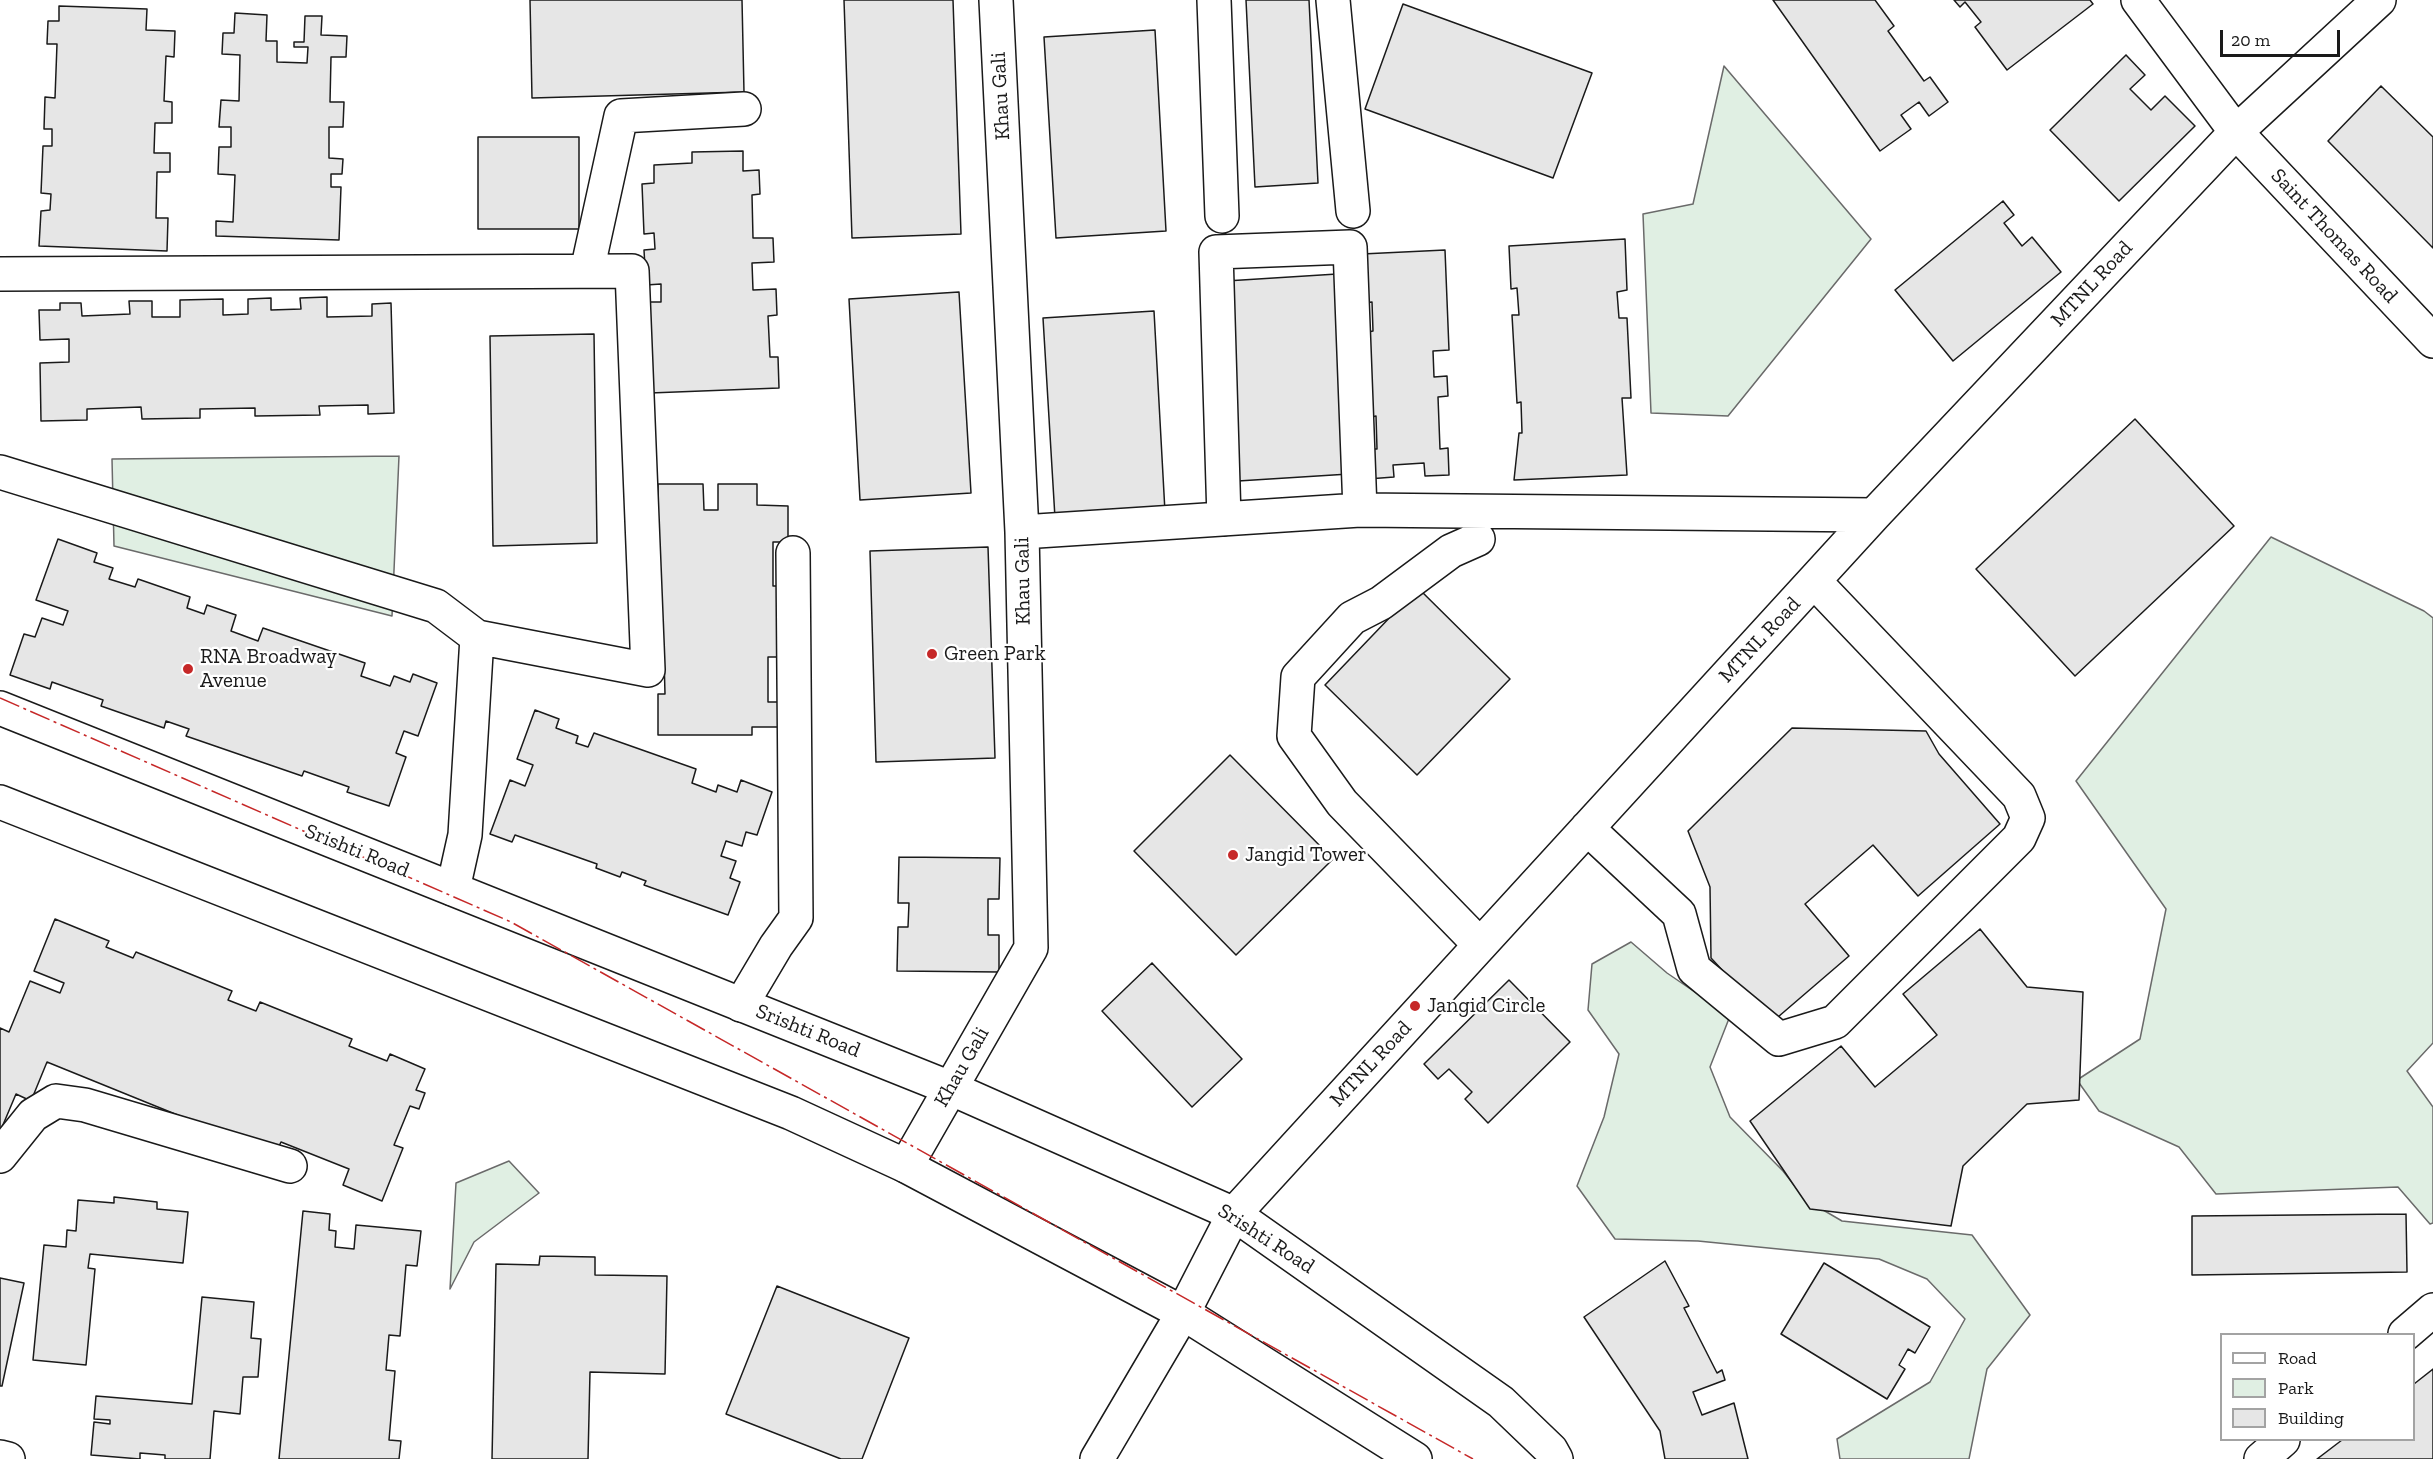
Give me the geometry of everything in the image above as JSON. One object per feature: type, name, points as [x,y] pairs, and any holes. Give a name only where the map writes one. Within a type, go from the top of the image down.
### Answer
[{"type":"street","name":"Khau Gali","points":[[906,1166],[1030,948],[1022,532],[996,0]]},
{"type":"street","points":[[1214,0],[1222,216]]},
{"type":"street","points":[[1333,0],[1353,211]]},
{"type":"street","name":"Saint Thomas Road","points":[[2138,0],[2236,132],[2433,341]]},
{"type":"street","name":"MTNL Road","points":[[1097,1459],[1183,1313],[1234,1214],[1874,514],[2236,132],[2379,0]]},
{"type":"street","points":[[587,271],[621,116],[744,109]]},
{"type":"street","points":[[1224,519],[1216,252],[1350,247],[1360,510]]},
{"type":"street","points":[[0,274],[632,271],[648,670],[477,637],[436,606],[0,472]]},
{"type":"street","points":[[1022,532],[1360,510],[1874,514]]},
{"type":"street","points":[[1478,539],[1451,551],[1381,603],[1352,618],[1298,676],[1294,736],[1342,804],[1480,945]]},
{"type":"street","points":[[741,1005],[776,946],[796,918],[793,553]]},
{"type":"street","points":[[1587,828],[1680,914],[1694,969],[1779,1039],[1835,1022],[2019,838],[2028,818],[2019,796],[1814,581]]},
{"type":"street","points":[[453,889],[465,835],[477,637]]},
{"type":"street","name":"Srishti Road","points":[[0,708],[950,1088],[1234,1214],[1501,1402],[1551,1450],[1556,1459]]},
{"type":"street","points":[[0,802],[791,1113],[906,1166],[1183,1313],[1415,1459]]},
{"type":"street","points":[[0,1156],[33,1115],[56,1101],[85,1105],[290,1166]]},
{"type":"street","points":[[2407,1333],[2433,1310]]},
{"type":"street","points":[[2261,1459],[2282,1441]]},
{"type":"street","points":[[0,1457],[8,1459]]},
{"type":"green space","points":[[1724,66],[1871,239],[1728,416],[1651,413],[1643,214],[1693,204]]},
{"type":"green space","points":[[399,456],[392,616],[114,546],[112,459]]},
{"type":"green space","points":[[2271,537],[2424,611],[2433,618],[2433,1043],[2407,1071],[2433,1107],[2433,1223],[2430,1224],[2398,1187],[2216,1194],[2179,1147],[2099,1111],[2077,1080],[2140,1039],[2166,909],[2076,781]]},
{"type":"green space","points":[[1631,942],[1667,973],[1730,1016],[1710,1067],[1730,1117],[1783,1171],[1806,1200],[1842,1221],[1972,1235],[2030,1315],[1987,1369],[1969,1459],[1840,1459],[1837,1439],[1930,1382],[1965,1319],[1927,1279],[1879,1259],[1698,1241],[1615,1239],[1577,1186],[1604,1117],[1619,1054],[1588,1010],[1592,964]]},
{"type":"green space","points":[[509,1161],[539,1193],[474,1242],[450,1289],[456,1183]]},
{"type":"building","points":[[530,0],[742,0],[744,92],[532,98]]},
{"type":"building","points":[[844,0],[953,0],[961,234],[852,238]]},
{"type":"building","points":[[1246,0],[1309,0],[1318,183],[1255,187]]},
{"type":"building","points":[[1773,0],[1875,0],[1894,26],[1888,31],[1924,81],[1930,77],[1948,102],[1929,116],[1919,102],[1901,115],[1911,129],[1880,151]]},
{"type":"building","points":[[1954,0],[2090,0],[2093,4],[2007,70],[1975,27],[1981,22],[1965,2],[1960,7]]},
{"type":"building","points":[[1403,4],[1592,73],[1553,178],[1365,109]]},
{"type":"building","points":[[59,6],[147,9],[146,30],[175,31],[174,57],[166,56],[164,101],[172,102],[172,123],[155,123],[154,153],[170,153],[170,172],[157,172],[156,218],[168,218],[167,251],[39,246],[41,211],[50,210],[51,194],[41,193],[43,146],[52,146],[52,129],[44,129],[45,97],[55,98],[57,44],[47,44],[48,21],[59,21]]},
{"type":"building","points":[[235,13],[267,15],[266,41],[277,41],[277,62],[307,63],[308,47],[294,47],[294,42],[304,42],[305,16],[322,16],[321,35],[347,36],[346,57],[331,57],[330,102],[344,102],[343,127],[329,127],[329,158],[343,159],[342,174],[331,174],[331,187],[341,187],[339,240],[216,236],[216,221],[233,222],[235,175],[218,174],[219,147],[231,147],[231,127],[219,127],[221,100],[239,101],[240,55],[222,54],[223,33],[234,33]]},
{"type":"building","points":[[1155,30],[1166,231],[1056,238],[1044,37]]},
{"type":"building","points":[[2126,55],[2145,75],[2130,89],[2151,110],[2165,96],[2195,126],[2119,201],[2050,130]]},
{"type":"building","points":[[2381,86],[2433,137],[2433,248],[2328,141]]},
{"type":"building","points":[[478,137],[579,137],[579,229],[478,229]]},
{"type":"building","points":[[743,151],[743,171],[759,170],[760,194],[752,195],[753,238],[773,238],[774,262],[752,263],[753,290],[776,289],[777,315],[768,316],[770,357],[778,357],[779,388],[650,393],[646,302],[661,302],[661,284],[646,285],[644,250],[655,249],[654,233],[644,234],[642,184],[654,183],[654,165],[692,163],[692,152]]},
{"type":"building","points":[[2003,201],[2014,215],[2004,223],[2022,246],[2032,237],[2061,272],[1953,361],[1895,290]]},
{"type":"building","points":[[1625,239],[1627,290],[1617,292],[1619,318],[1627,318],[1631,398],[1622,398],[1627,475],[1514,480],[1519,433],[1522,433],[1521,402],[1517,403],[1512,315],[1519,315],[1517,288],[1511,289],[1509,246]]},
{"type":"building","points":[[1445,250],[1449,350],[1433,351],[1434,377],[1447,376],[1448,396],[1438,397],[1440,449],[1448,448],[1449,475],[1425,476],[1424,463],[1393,465],[1394,477],[1368,479],[1367,449],[1377,449],[1376,416],[1372,417],[1368,332],[1373,331],[1372,302],[1364,303],[1362,254]]},
{"type":"building","points":[[1337,274],[1349,474],[1238,481],[1226,281]]},
{"type":"building","points":[[959,292],[971,493],[860,500],[849,299]]},
{"type":"building","points":[[327,297],[327,317],[372,316],[372,304],[391,303],[394,413],[368,414],[368,405],[319,406],[320,415],[255,416],[255,408],[200,409],[200,418],[142,419],[141,407],[87,409],[87,420],[41,421],[40,363],[69,362],[69,339],[40,340],[39,310],[60,310],[60,303],[81,303],[82,316],[130,314],[129,301],[152,301],[152,317],[180,317],[180,300],[223,299],[223,315],[248,314],[248,299],[271,298],[271,310],[301,309],[300,298]]},
{"type":"building","points":[[1154,311],[1165,512],[1055,518],[1043,318]]},
{"type":"building","points":[[594,334],[597,543],[493,546],[490,336]]},
{"type":"building","points":[[2135,419],[2234,526],[2075,676],[1976,569]]},
{"type":"building","points":[[658,484],[703,484],[704,510],[718,510],[718,484],[757,484],[757,505],[788,506],[788,542],[773,542],[773,586],[788,586],[788,657],[768,657],[768,702],[779,702],[779,727],[752,727],[752,735],[658,735],[658,694],[665,694],[664,657],[658,657]]},
{"type":"building","name":"RNA Broadway Avenue","points":[[58,539],[97,553],[94,562],[113,568],[109,579],[135,587],[138,579],[190,597],[187,608],[204,614],[207,605],[236,615],[231,631],[258,641],[263,628],[365,663],[361,676],[390,686],[394,676],[410,682],[413,674],[437,683],[418,736],[404,731],[396,753],[406,757],[389,806],[347,792],[349,787],[304,771],[302,776],[186,736],[189,729],[166,721],[164,728],[101,706],[103,700],[52,682],[50,689],[10,675],[24,634],[35,637],[42,618],[63,625],[68,611],[36,600]]},
{"type":"building","name":"Green Park","points":[[988,547],[995,758],[876,762],[870,551]]},
{"type":"building","points":[[1418,588],[1510,679],[1417,775],[1325,685]]},
{"type":"building","points":[[535,710],[559,719],[556,728],[578,736],[576,743],[588,747],[594,733],[696,769],[692,783],[716,792],[718,785],[737,792],[741,780],[772,792],[757,835],[746,832],[742,846],[726,841],[721,856],[736,861],[730,878],[740,882],[728,915],[644,885],[646,881],[622,872],[620,877],[596,868],[597,864],[515,835],[512,842],[490,834],[510,780],[525,786],[533,765],[517,759]]},
{"type":"building","points":[[1792,728],[1926,731],[1939,754],[2000,824],[1918,896],[1873,845],[1805,904],[1849,956],[1771,1023],[1711,958],[1710,887],[1688,831]]},
{"type":"building","name":"Jangid Tower","points":[[1230,755],[1333,859],[1236,955],[1134,851]]},
{"type":"building","points":[[899,857],[1000,858],[999,899],[988,899],[988,935],[999,935],[999,972],[897,971],[898,927],[908,927],[909,903],[898,903]]},
{"type":"building","points":[[55,919],[109,941],[106,947],[133,958],[136,952],[232,991],[228,1000],[256,1011],[260,1002],[352,1039],[349,1046],[387,1061],[390,1054],[425,1069],[416,1090],[425,1093],[419,1109],[410,1106],[394,1145],[403,1148],[382,1201],[343,1185],[349,1169],[281,1142],[278,1148],[249,1144],[47,1062],[31,1101],[16,1094],[0,1132],[0,1028],[9,1032],[30,981],[60,993],[64,983],[34,971]]},
{"type":"building","points":[[1980,929],[2027,987],[2083,992],[2079,1100],[2027,1104],[1963,1166],[1951,1226],[1810,1209],[1750,1121],[1841,1046],[1875,1087],[1937,1035],[1903,994]]},
{"type":"building","points":[[1152,963],[1242,1059],[1192,1107],[1102,1011]]},
{"type":"building","points":[[1509,980],[1570,1042],[1488,1123],[1465,1099],[1472,1092],[1449,1069],[1438,1079],[1424,1064]]},
{"type":"building","points":[[114,1197],[157,1202],[157,1209],[188,1212],[183,1263],[90,1254],[88,1268],[95,1269],[86,1365],[33,1360],[44,1245],[66,1247],[67,1230],[76,1231],[78,1200],[114,1203]]},
{"type":"building","points":[[303,1211],[330,1214],[329,1230],[336,1231],[335,1247],[354,1249],[356,1225],[421,1231],[417,1266],[406,1265],[400,1336],[389,1335],[386,1370],[395,1371],[389,1440],[401,1441],[399,1459],[279,1459]]},
{"type":"building","points":[[2406,1214],[2407,1272],[2192,1275],[2192,1216]]},
{"type":"building","points":[[540,1256],[595,1257],[595,1275],[667,1276],[665,1374],[590,1372],[588,1459],[492,1459],[496,1264],[539,1265]]},
{"type":"building","points":[[1665,1261],[1689,1306],[1684,1308],[1717,1373],[1722,1370],[1725,1380],[1693,1392],[1702,1415],[1734,1403],[1748,1459],[1665,1459],[1660,1431],[1584,1317]]},
{"type":"building","points":[[1824,1263],[1930,1327],[1915,1353],[1908,1349],[1899,1365],[1905,1369],[1887,1399],[1781,1334]]},
{"type":"building","points":[[0,1278],[24,1283],[2,1386],[0,1386]]},
{"type":"building","points":[[777,1286],[909,1338],[862,1459],[841,1459],[726,1414]]},
{"type":"building","points":[[202,1297],[254,1302],[251,1338],[261,1339],[258,1377],[243,1377],[240,1414],[214,1411],[210,1459],[165,1459],[165,1455],[140,1453],[140,1459],[91,1455],[94,1422],[110,1424],[110,1420],[94,1419],[96,1396],[192,1404]]},
{"type":"building","points":[[2433,1369],[2433,1459],[2317,1459],[2341,1441],[2415,1441],[2415,1383]]},
{"type":"power","points":[[0,698],[511,922],[1473,1459]]},
{"type":"place","name":"Green Park","points":[[932,654]]},
{"type":"place","name":"RNA Broadway Avenue","points":[[188,669]]},
{"type":"place","name":"Jangid Tower","points":[[1233,855]]},
{"type":"place","name":"Jangid Circle","points":[[1415,1006]]}]
